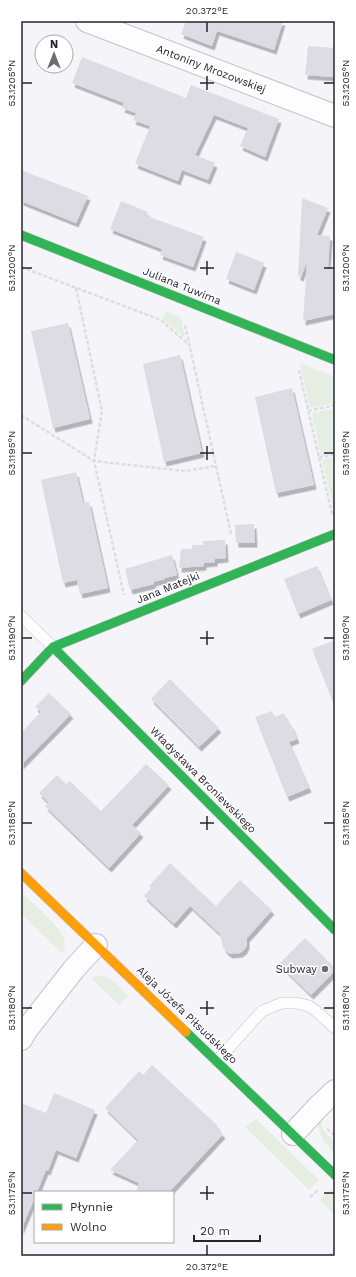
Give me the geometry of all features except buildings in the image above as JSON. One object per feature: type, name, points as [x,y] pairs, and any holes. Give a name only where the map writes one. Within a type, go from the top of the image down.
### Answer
[{"type":"street","name":"Antoniny Mrozowskiej","points":[[87,21],[335,116]]},
{"type":"street","name":"Juliana Tuwima","points":[[21,235],[335,360]]},
{"type":"street","name":"Jana Matejki","points":[[21,681],[54,647],[335,534]]},
{"type":"street","name":"Władysława Broniewskiego","points":[[54,647],[335,930]]},
{"type":"street","name":"Aleja Józefa Piłsudskiego","points":[[21,873],[335,1175]]},
{"type":"street","points":[[21,1039],[27,1029],[74,969],[96,945]]},
{"type":"street","points":[[293,1134],[335,1091]]},
{"type":"lane","points":[[21,616],[54,647]]},
{"type":"lane","points":[[217,1061],[262,1011],[282,1003],[296,1003],[308,1006],[335,1028]]},
{"type":"path","points":[[21,267],[161,320],[189,344]]},
{"type":"path","points":[[76,288],[102,411],[94,461],[129,617]]},
{"type":"path","points":[[185,322],[231,534]]},
{"type":"path","points":[[298,366],[334,520]]},
{"type":"path","points":[[308,411],[335,405]]},
{"type":"path","points":[[21,415],[94,461],[185,471],[216,466]]},
{"type":"path","points":[[319,458],[335,454]]},
{"type":"path","points":[[329,1256],[335,1249]]},
{"type":"shaded area","points":[[167,312],[181,317],[185,338],[163,319],[164,314]]},
{"type":"shaded area","points":[[300,363],[335,377],[335,403],[310,408]]},
{"type":"shaded area","points":[[335,408],[335,452],[321,456],[312,413]]},
{"type":"shaded area","points":[[335,457],[335,515],[322,460]]},
{"type":"shaded area","points":[[21,892],[50,919],[60,931],[65,943],[63,954],[21,914]]},
{"type":"shaded area","points":[[96,976],[111,979],[118,984],[128,996],[119,1005],[91,978]]},
{"type":"shaded area","points":[[256,1119],[319,1180],[309,1190],[245,1127]]},
{"type":"shaded area","points":[[320,1119],[323,1129],[335,1142],[335,1154],[320,1134]]},
{"type":"shaded area","points":[[331,1189],[335,1193],[335,1215],[320,1200]]},
{"type":"traffic: fast","points":[[21,235],[335,360]]},
{"type":"traffic: fast","points":[[21,681],[53,647],[335,534]]},
{"type":"traffic: fast","points":[[53,647],[335,930]]},
{"type":"traffic: fast","points":[[186,1032],[335,1175]]},
{"type":"traffic: slow","points":[[21,873],[186,1032]]},
{"type":"place","name":"Subway","points":[[325,969]]}]
